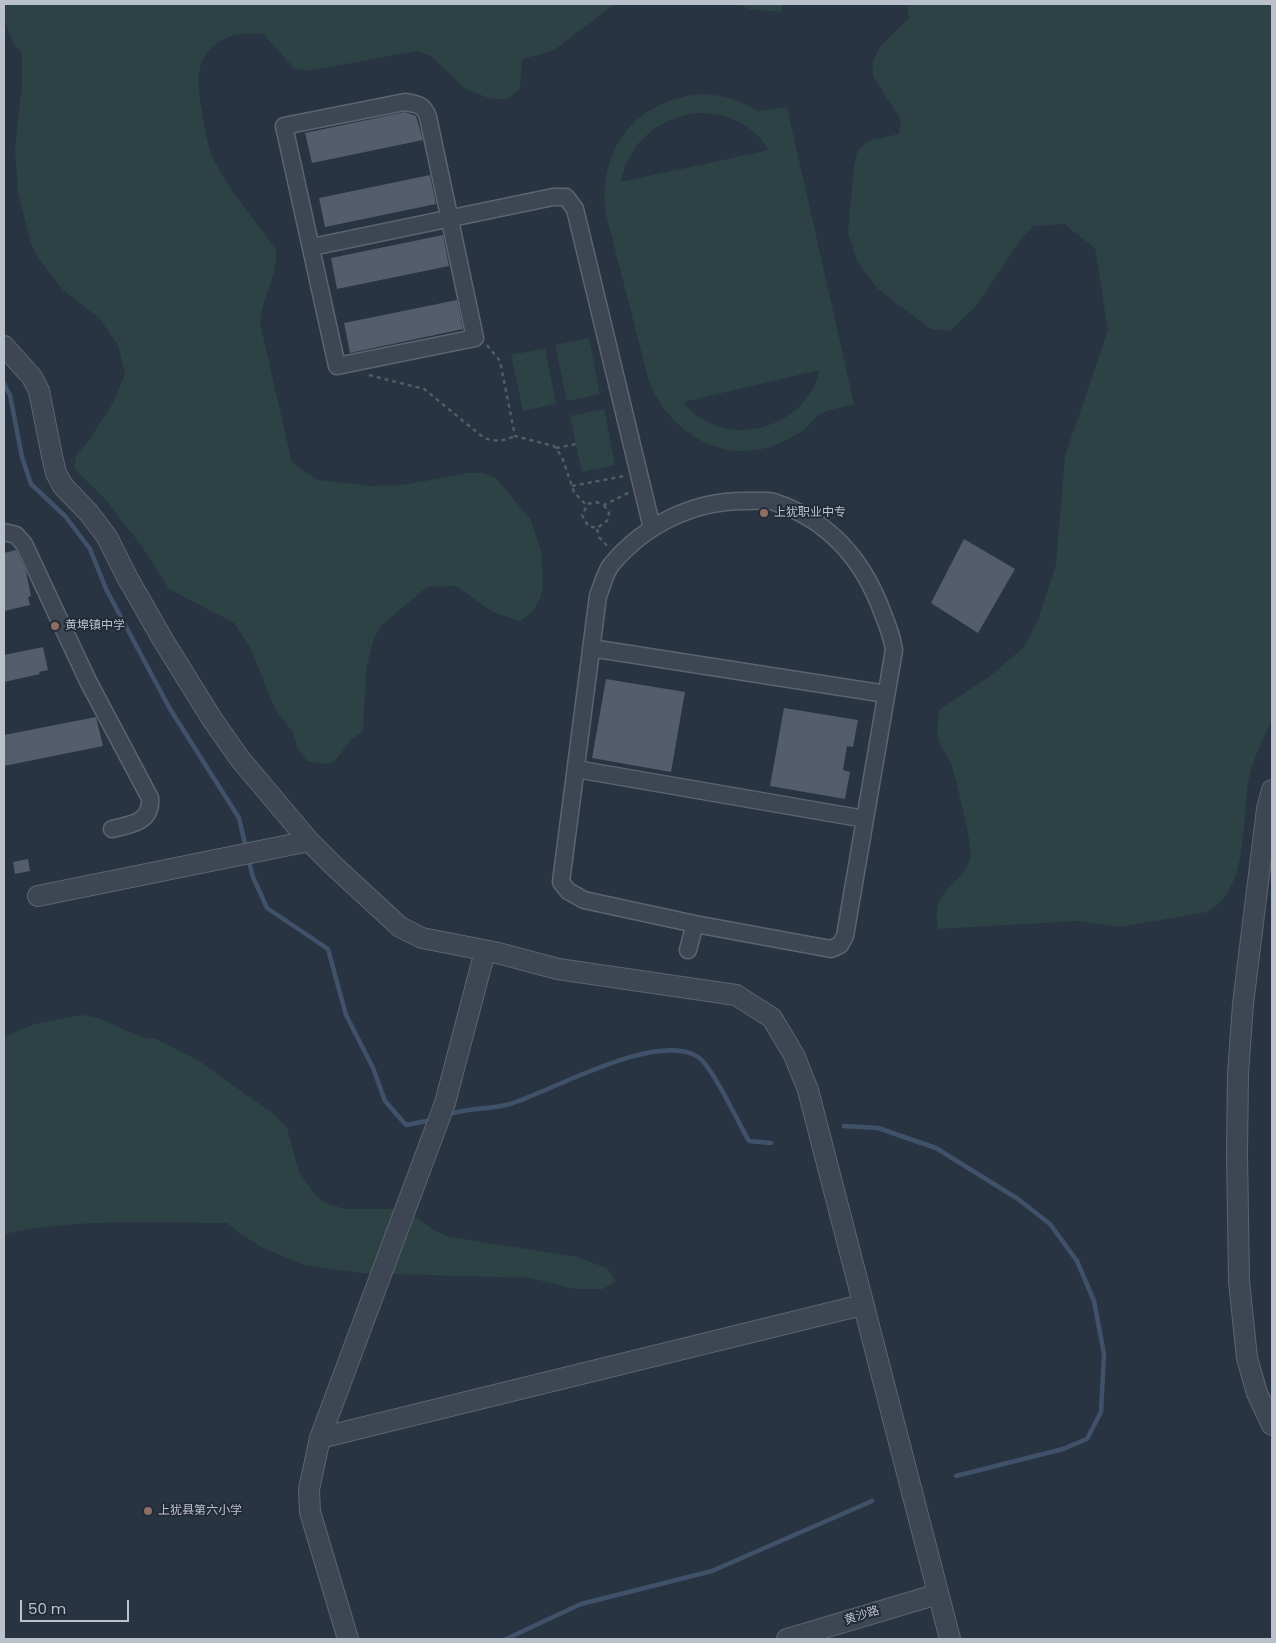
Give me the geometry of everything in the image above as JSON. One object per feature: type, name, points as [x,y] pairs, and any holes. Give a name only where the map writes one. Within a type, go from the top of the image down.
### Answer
[{"type":"street","points":[[405,102],[420,104],[425,109],[428,117],[448,219],[475,338],[338,366],[312,247],[284,126],[405,102]]},
{"type":"street","points":[[312,247],[553,197],[566,197],[575,209],[652,528]]},
{"type":"street","points":[[4,346],[32,377],[39,391],[56,473],[63,486],[89,513],[107,537],[132,585],[212,719],[240,759],[309,841],[400,927],[422,938],[558,969],[736,995],[772,1018],[794,1055],[808,1090],[950,1639]]},
{"type":"street","points":[[727,501],[772,502],[802,513],[823,526],[856,560],[876,592],[893,641],[894,650],[845,936],[840,945],[831,949],[695,924],[584,900],[568,891],[561,882],[598,596],[610,566],[629,546],[652,528],[685,511],[727,501]]},
{"type":"street","points":[[4,532],[16,535],[24,544],[88,681],[150,798],[150,805],[144,819],[136,824],[112,830]]},
{"type":"street","points":[[591,648],[886,694]]},
{"type":"street","points":[[576,769],[865,819]]},
{"type":"street","points":[[1272,790],[1267,808],[1243,1004],[1238,1074],[1236,1153],[1239,1281],[1247,1358],[1257,1394],[1272,1425]]},
{"type":"street","points":[[38,896],[225,856],[309,841]]},
{"type":"street","points":[[688,950],[695,924]]},
{"type":"street","points":[[348,1639],[310,1512],[309,1489],[320,1438],[445,1103],[485,951]]},
{"type":"street","points":[[320,1438],[862,1304]]},
{"type":"street","name":"黄沙路","points":[[787,1639],[938,1594]]},
{"type":"path","points":[[486,344],[500,361],[515,436]]},
{"type":"path","points":[[367,374],[424,389],[484,438],[493,441],[506,440],[515,436],[554,446],[562,457],[574,492],[586,506]]},
{"type":"path","points":[[556,448],[576,444]]},
{"type":"path","points":[[572,486],[628,475]]},
{"type":"path","points":[[604,505],[632,491]]},
{"type":"path","points":[[596,502],[604,505],[609,517],[604,525],[597,528],[588,526],[583,520],[583,511],[586,506],[596,502]]},
{"type":"path","points":[[597,528],[599,537],[611,550]]},
{"type":"green space","points":[[4,4],[615,4],[553,51],[522,59],[520,89],[507,99],[491,99],[464,88],[431,56],[417,51],[308,71],[294,68],[263,34],[236,35],[220,41],[210,48],[200,66],[200,99],[212,156],[228,184],[276,250],[275,268],[261,313],[260,323],[292,463],[318,480],[370,486],[403,485],[467,473],[482,473],[496,478],[531,520],[541,551],[543,584],[540,599],[532,612],[520,621],[493,612],[456,586],[427,587],[383,624],[374,638],[366,669],[363,731],[352,739],[334,762],[321,764],[307,761],[298,749],[293,732],[275,709],[251,649],[234,623],[169,589],[143,548],[106,500],[74,469],[76,455],[87,443],[113,403],[125,374],[118,345],[99,318],[63,290],[36,255],[30,240],[18,193],[15,148],[22,84],[22,53],[13,43],[4,18]]},
{"type":"green space","points":[[739,4],[784,4],[780,12],[749,9]]},
{"type":"green space","points":[[907,4],[1272,4],[1272,720],[1256,756],[1249,778],[1244,832],[1237,870],[1231,887],[1221,902],[1207,912],[1119,927],[1076,921],[939,929],[938,904],[943,895],[968,865],[971,848],[953,770],[938,737],[939,710],[990,676],[1025,646],[1038,620],[1056,564],[1065,456],[1108,330],[1095,248],[1064,224],[1034,226],[1023,236],[977,305],[950,331],[931,329],[878,289],[857,261],[848,233],[854,165],[858,150],[871,140],[899,134],[901,120],[873,76],[873,62],[879,48],[909,18]]},
{"type":"green space","points":[[701,94],[716,95],[731,98],[757,111],[787,107],[854,404],[821,413],[795,436],[778,444],[757,450],[737,451],[717,447],[699,440],[668,414],[656,397],[648,378],[606,214],[605,190],[608,169],[615,149],[626,132],[640,117],[657,106],[678,98]],"holes":[[[697,113],[719,115],[738,122],[755,133],[769,150],[621,182],[630,155],[647,135],[670,120]],[[820,370],[811,391],[798,408],[781,420],[761,428],[740,430],[719,427],[700,417],[683,402]]]},
{"type":"green space","points":[[589,338],[600,394],[567,401],[555,345]]},
{"type":"green space","points":[[545,348],[556,404],[523,411],[511,355]]},
{"type":"green space","points":[[604,409],[615,465],[582,472],[570,416]]},
{"type":"green space","points":[[82,1015],[98,1018],[141,1037],[156,1039],[199,1061],[276,1116],[287,1128],[299,1172],[316,1196],[330,1205],[346,1209],[396,1209],[411,1214],[435,1231],[450,1237],[577,1257],[607,1268],[616,1281],[603,1289],[575,1289],[530,1278],[361,1273],[304,1265],[263,1248],[239,1233],[228,1223],[87,1223],[4,1234],[4,1037],[35,1024]]},
{"type":"building","points":[[405,112],[416,116],[423,140],[312,163],[305,133]]},
{"type":"building","points":[[430,175],[436,204],[325,227],[319,198]]},
{"type":"building","points":[[443,235],[449,266],[337,289],[331,258]]},
{"type":"building","points":[[457,300],[463,329],[350,353],[344,323]]},
{"type":"building","points":[[964,539],[1015,569],[978,633],[931,603]]},
{"type":"building","points":[[16,550],[26,571],[31,596],[28,597],[30,605],[4,611],[4,553]]},
{"type":"building","points":[[43,647],[48,670],[39,672],[40,674],[4,682],[4,655]]},
{"type":"building","points":[[606,679],[685,692],[671,772],[592,758]]},
{"type":"building","points":[[784,708],[858,720],[853,747],[847,746],[843,770],[850,772],[845,799],[770,786]]},
{"type":"building","points":[[96,717],[103,746],[4,766],[4,735]]},
{"type":"building","points":[[28,859],[30,871],[15,874],[13,862]]},
{"type":"waterway","points":[[4,384],[10,395],[22,457],[31,484],[65,516],[90,549],[106,589],[170,709],[239,818],[246,848]]},
{"type":"waterway","points":[[248,858],[253,877],[267,908],[328,949],[346,1015],[373,1068],[385,1101],[406,1125],[432,1120]]},
{"type":"waterway","points":[[447,1115],[455,1112],[510,1104],[577,1076],[632,1057],[658,1051],[680,1051],[698,1057],[711,1072],[749,1141],[771,1143]]},
{"type":"waterway","points":[[844,1126],[878,1128],[936,1148],[1018,1199],[1050,1224],[1077,1261],[1094,1301],[1104,1354],[1101,1412],[1087,1439],[1063,1449],[956,1476]]},
{"type":"waterway","points":[[506,1639],[581,1604],[712,1571],[872,1501]]},
{"type":"place","name":"上犹职业中专","points":[[764,513]]},
{"type":"place","name":"黄埠镇中学","points":[[55,626]]},
{"type":"place","name":"上犹县第六小学","points":[[148,1511]]}]
